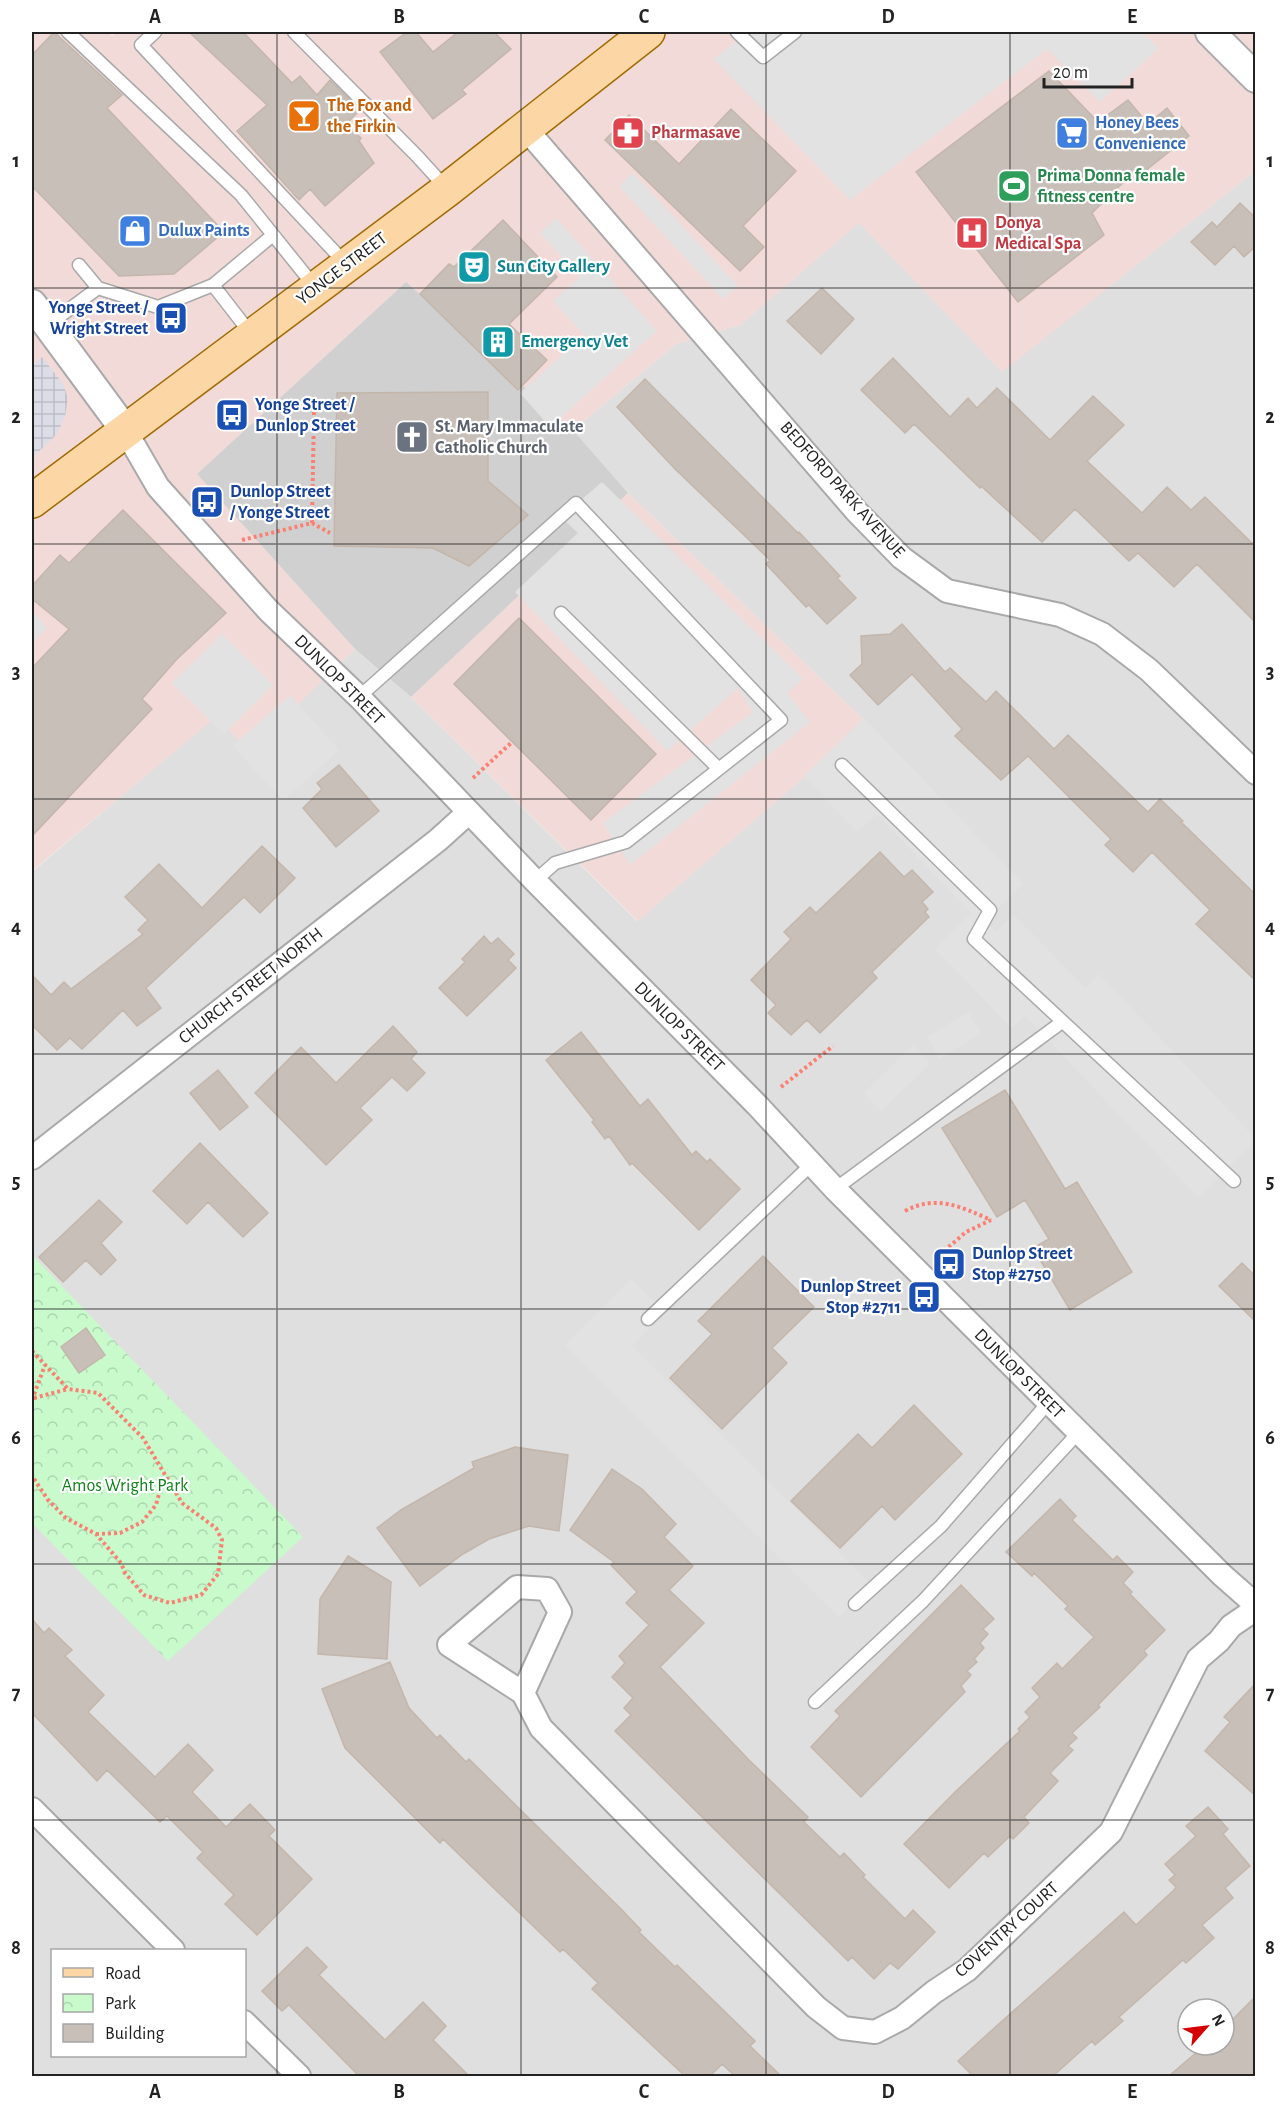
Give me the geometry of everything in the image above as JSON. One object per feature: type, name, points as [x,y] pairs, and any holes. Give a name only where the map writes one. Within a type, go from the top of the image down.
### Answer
[{"type":"main road","name":"YONGE STREET","points":[[32,501],[447,190],[646,32]]},
{"type":"street","points":[[1210,32],[1256,78]]},
{"type":"street","name":"BEDFORD PARK AVENUE","points":[[526,129],[849,503],[902,558],[947,591],[1060,615],[1102,634],[1149,670],[1256,773]]},
{"type":"street","points":[[39,315],[124,430]]},
{"type":"street","name":"DUNLOP STREET","points":[[124,430],[158,487],[268,610],[359,697],[535,881],[749,1097],[835,1189],[1078,1433],[1256,1607]]},
{"type":"street","name":"CHURCH STREET NORTH","points":[[32,1158],[470,812]]},
{"type":"street","name":"COVENTRY COURT","points":[[523,1693],[560,1612],[547,1588],[517,1587],[449,1645],[523,1693],[541,1728],[756,1947],[795,1983],[816,2007],[843,2028],[874,2032],[902,2018],[934,1992],[967,1970],[1111,1832],[1127,1804],[1150,1752],[1197,1659],[1256,1607]]},
{"type":"street","points":[[32,1809],[172,1949]]},
{"type":"street","points":[[246,2024],[299,2076]]},
{"type":"lane","points":[[68,32],[241,195],[316,288]]},
{"type":"lane","points":[[155,32],[141,45],[347,265]]},
{"type":"lane","points":[[294,32],[417,156],[447,190]]},
{"type":"lane","points":[[737,32],[763,57],[795,32]]},
{"type":"lane","points":[[79,265],[98,288],[158,307],[213,285],[273,235]]},
{"type":"lane","points":[[213,285],[253,336]]},
{"type":"lane","points":[[39,315],[98,288]]},
{"type":"lane","points":[[359,697],[576,503],[781,720],[626,842],[555,863],[535,881]]},
{"type":"lane","points":[[561,612],[719,768]]},
{"type":"lane","points":[[842,765],[990,910],[974,939],[1234,1180]]},
{"type":"lane","points":[[835,1189],[1062,1022]]},
{"type":"lane","points":[[648,1319],[812,1164]]},
{"type":"lane","points":[[855,1604],[941,1526],[1048,1402]]},
{"type":"lane","points":[[815,1702],[923,1601],[1078,1433]]},
{"type":"path","points":[[312,523],[314,410]]},
{"type":"path","points":[[242,540],[312,523],[330,533]]},
{"type":"path","points":[[471,781],[512,742]]},
{"type":"path","points":[[781,1087],[833,1046]]},
{"type":"path","points":[[905,1211],[916,1206],[940,1202],[966,1209],[992,1220],[966,1232],[944,1251]]},
{"type":"path","points":[[32,1351],[68,1389]]},
{"type":"path","points":[[33,1399],[45,1365]]},
{"type":"path","points":[[32,1476],[48,1500],[66,1518],[96,1534],[144,1594],[170,1603],[201,1595],[218,1574],[222,1540],[216,1528],[182,1503],[143,1438],[98,1393],[68,1389],[33,1399]]},
{"type":"path","points":[[96,1534],[120,1533],[142,1522],[156,1505],[165,1474]]},
{"type":"shaded area","points":[[32,32],[108,32],[112,36],[118,32],[1255,32],[1255,171],[1002,372],[859,223],[740,325],[676,344],[573,430],[406,282],[197,474],[355,649],[250,751],[216,717],[32,871]]},
{"type":"shaded area","points":[[748,32],[1141,32],[1159,48],[1100,102],[1047,49],[850,200],[714,59]]},
{"type":"shaded area","points":[[1255,171],[1255,2076],[32,2076],[32,872],[216,716],[250,750],[355,649],[411,697],[637,921],[867,723],[628,493],[573,430],[676,344],[740,325],[859,222],[1002,371]]},
{"type":"shaded area","points":[[633,173],[738,286],[723,299],[619,186]]},
{"type":"shaded area","points":[[556,218],[657,331],[550,427],[520,393],[584,335],[553,301],[580,277],[540,233]]},
{"type":"shaded area","points":[[406,282],[573,430],[628,493],[411,697],[355,649],[197,474]]},
{"type":"shaded area","points":[[42,357],[63,384],[68,398],[65,417],[57,434],[32,458],[32,366]]},
{"type":"shaded area","points":[[602,482],[803,679],[787,693],[810,722],[630,865],[603,823],[753,712],[738,688],[667,751],[515,592],[578,533],[561,517]]},
{"type":"shaded area","points":[[628,493],[867,723],[638,921],[411,697]]},
{"type":"shaded area","points":[[32,611],[47,628],[32,643]]},
{"type":"shaded area","points":[[222,634],[273,685],[224,734],[172,683]]},
{"type":"shaded area","points":[[290,695],[339,750],[283,801],[233,746]]},
{"type":"shaded area","points":[[864,718],[1023,884],[985,921],[996,932],[1014,915],[1085,988],[1099,974],[1255,1138],[1255,1142],[1198,1197],[1025,1016],[1012,1028],[935,949],[971,913],[877,814],[857,832],[804,776]]},
{"type":"shaded area","points":[[968,1012],[981,1033],[940,1059],[927,1037]]},
{"type":"shaded area","points":[[913,1045],[930,1064],[881,1111],[864,1093]]},
{"type":"shaded area","points":[[631,1279],[665,1312],[632,1346],[871,1584],[839,1617],[565,1345]]},
{"type":"green space","name":"Amos Wright Park","points":[[32,1255],[303,1537],[168,1661],[32,1523]]},
{"type":"building","points":[[54,32],[122,95],[107,108],[224,232],[174,274],[119,276],[32,186],[32,55]]},
{"type":"building","name":"The Fox and the Firkin","points":[[189,32],[243,32],[292,83],[300,76],[317,95],[330,80],[360,110],[346,124],[361,138],[359,141],[374,163],[325,206],[310,189],[299,200],[237,131],[267,105]]},
{"type":"building","points":[[407,32],[416,32],[433,52],[458,32],[494,32],[511,49],[462,90],[466,94],[433,119],[380,52]]},
{"type":"building","points":[[1049,71],[1098,122],[1128,100],[1148,124],[1167,108],[1189,136],[1145,171],[1140,166],[1092,213],[1104,235],[1018,302],[916,172]]},
{"type":"building","points":[[731,109],[796,171],[743,226],[764,247],[740,271],[605,140],[629,115],[679,164]]},
{"type":"building","points":[[1240,203],[1256,218],[1256,246],[1244,257],[1234,246],[1215,265],[1191,242],[1212,222],[1217,227]]},
{"type":"building","points":[[503,220],[557,277],[509,324],[547,360],[518,390],[420,294],[449,264],[454,267]]},
{"type":"building","points":[[822,288],[854,319],[821,354],[787,321]]},
{"type":"building","points":[[893,358],[950,417],[968,398],[977,408],[997,388],[1050,440],[1093,396],[1124,425],[1087,461],[1142,513],[1167,487],[1191,510],[1205,497],[1256,547],[1256,623],[1197,564],[1174,587],[1138,553],[1129,561],[1075,509],[1042,542],[981,486],[980,488],[914,424],[905,433],[861,390]]},
{"type":"building","points":[[645,379],[799,532],[840,576],[837,578],[856,598],[827,624],[809,605],[806,607],[766,564],[770,560],[675,469],[617,407]]},
{"type":"building","name":"St. Mary Immaculate Catholic Church","points":[[488,392],[488,481],[528,515],[469,566],[433,548],[334,546],[337,393]]},
{"type":"building","points":[[123,510],[226,613],[176,660],[142,699],[152,709],[32,836],[32,668],[69,629],[32,599],[32,586],[60,555],[69,563]]},
{"type":"building","points":[[519,618],[656,754],[591,820],[454,684]]},
{"type":"building","points":[[902,624],[945,672],[950,668],[986,702],[996,691],[1054,749],[1068,735],[1148,812],[1160,799],[1183,821],[1181,822],[1256,895],[1256,981],[1196,924],[1210,910],[1152,852],[1133,872],[1105,845],[1111,839],[1028,756],[1001,780],[955,736],[962,729],[912,674],[878,705],[850,675],[862,664],[861,636],[890,634]]},
{"type":"building","points":[[339,765],[379,811],[336,847],[303,808],[322,789],[317,783]]},
{"type":"building","points":[[262,846],[295,878],[260,913],[244,897],[146,988],[161,1008],[137,1026],[123,1010],[82,1049],[70,1038],[57,1050],[32,1025],[32,975],[51,995],[64,982],[71,989],[143,934],[138,930],[148,920],[125,897],[159,864],[202,908]]},
{"type":"building","points":[[880,852],[904,877],[912,870],[933,892],[922,902],[928,909],[925,912],[929,917],[872,972],[877,978],[820,1033],[807,1020],[791,1035],[768,1013],[776,1005],[751,980],[791,939],[784,932],[810,907],[816,913]]},
{"type":"building","points":[[484,936],[491,944],[498,938],[514,954],[508,960],[516,968],[467,1016],[439,988],[465,962],[462,959]]},
{"type":"building","points":[[393,1026],[417,1052],[411,1059],[425,1073],[407,1091],[392,1077],[360,1108],[372,1120],[326,1165],[255,1093],[301,1047],[336,1083]]},
{"type":"building","points":[[581,1032],[640,1106],[648,1099],[692,1155],[696,1151],[707,1162],[710,1159],[740,1189],[699,1230],[632,1163],[630,1165],[609,1136],[605,1139],[592,1122],[594,1120],[546,1060]]},
{"type":"building","points":[[218,1070],[248,1107],[220,1130],[190,1093]]},
{"type":"building","points":[[1005,1090],[1065,1189],[1077,1182],[1132,1272],[1070,1310],[1033,1248],[1049,1239],[1025,1200],[997,1217],[942,1128]]},
{"type":"building","points":[[200,1143],[268,1213],[243,1237],[208,1202],[187,1224],[153,1191]]},
{"type":"building","points":[[99,1200],[122,1222],[101,1243],[116,1260],[101,1275],[86,1260],[63,1282],[39,1257]]},
{"type":"building","points":[[763,1256],[814,1307],[772,1348],[787,1363],[722,1429],[670,1378],[712,1334],[698,1321]]},
{"type":"building","points":[[1242,1263],[1256,1277],[1256,1322],[1219,1286]]},
{"type":"building","points":[[86,1328],[105,1355],[79,1373],[61,1347]]},
{"type":"building","points":[[914,1405],[962,1454],[895,1520],[882,1506],[840,1548],[791,1501],[858,1434],[872,1448]]},
{"type":"building","points":[[515,1447],[568,1455],[559,1531],[529,1526],[489,1539],[463,1554],[420,1586],[377,1528],[401,1510],[474,1468],[472,1462]]},
{"type":"building","points":[[612,1469],[642,1489],[676,1524],[664,1537],[693,1566],[669,1590],[704,1623],[660,1667],[749,1760],[808,1817],[804,1822],[840,1857],[844,1853],[865,1875],[863,1877],[905,1919],[913,1910],[935,1932],[898,1969],[890,1963],[874,1979],[852,1957],[848,1961],[615,1731],[631,1715],[624,1708],[633,1698],[612,1677],[625,1663],[619,1656],[649,1625],[626,1603],[637,1592],[611,1565],[614,1562],[570,1530]]},
{"type":"building","points":[[1060,1499],[1076,1516],[1072,1520],[1113,1560],[1117,1556],[1133,1572],[1123,1583],[1132,1592],[1130,1594],[1165,1630],[1144,1651],[1147,1655],[1098,1705],[1100,1707],[1072,1733],[1077,1738],[1068,1746],[1073,1750],[1050,1773],[1058,1781],[1024,1817],[1029,1823],[1013,1839],[1010,1836],[988,1857],[984,1853],[949,1888],[904,1844],[1020,1731],[1018,1729],[1030,1717],[1025,1712],[1040,1697],[1032,1688],[1057,1663],[1062,1669],[1094,1637],[1065,1609],[1068,1606],[1034,1573],[1032,1576],[1006,1552]]},
{"type":"building","points":[[348,1556],[391,1582],[387,1659],[318,1654],[320,1599]]},
{"type":"building","points":[[961,1585],[994,1619],[983,1629],[988,1634],[980,1643],[984,1648],[974,1659],[977,1662],[967,1671],[971,1675],[961,1686],[965,1692],[861,1797],[811,1747],[840,1716],[835,1711]]},
{"type":"building","points":[[32,1619],[44,1633],[49,1628],[72,1650],[65,1656],[104,1695],[88,1712],[155,1777],[188,1744],[213,1770],[192,1792],[226,1827],[250,1804],[275,1830],[269,1836],[312,1879],[257,1935],[225,1904],[234,1895],[197,1858],[203,1852],[167,1816],[160,1822],[107,1770],[97,1781],[32,1713]]},
{"type":"building","points":[[390,1662],[409,1708],[437,1738],[440,1735],[466,1762],[469,1759],[621,1909],[641,1930],[639,1932],[675,1967],[677,1965],[755,2041],[750,2046],[781,2076],[735,2076],[722,2064],[710,2076],[685,2076],[592,1989],[598,1983],[563,1949],[560,1952],[443,1839],[440,1843],[345,1748],[322,1689]]},
{"type":"building","points":[[1256,1683],[1256,1796],[1205,1751],[1230,1722],[1224,1717]]},
{"type":"building","points":[[1208,1807],[1228,1829],[1223,1834],[1250,1866],[1225,1888],[1233,1898],[1202,1925],[1214,1938],[1186,1963],[1183,1960],[1119,2017],[1123,2021],[1095,2045],[1092,2041],[1053,2076],[973,2076],[958,2061],[1124,1912],[1136,1925],[1174,1890],[1176,1887],[1169,1880],[1175,1875],[1165,1864],[1196,1836],[1186,1826]]},
{"type":"building","points":[[307,1947],[327,1967],[319,1975],[385,2040],[423,2002],[446,2026],[433,2040],[469,2076],[359,2076],[289,2005],[282,2011],[262,1991]]},
{"type":"building","points":[[1256,1996],[1256,2076],[1169,2076],[1191,2057],[1236,2057],[1236,2016]]},
{"type":"place","name":"The Fox and the Firkin","points":[[304,116]]},
{"type":"place","name":"Pharmasave","points":[[628,133]]},
{"type":"place","name":"Honey Bees Convenience","points":[[1072,133]]},
{"type":"place","name":"Prima Donna female fitness centre","points":[[1014,186]]},
{"type":"place","name":"Dulux Paints","points":[[135,231]]},
{"type":"place","name":"Donya Medical Spa","points":[[972,233]]},
{"type":"place","name":"Sun City Gallery","points":[[474,267]]},
{"type":"place","name":"Yonge Street / Wright Street","points":[[171,318]]},
{"type":"place","name":"Emergency Vet","points":[[498,342]]},
{"type":"place","name":"Yonge Street / Dunlop Street","points":[[232,415]]},
{"type":"place","name":"St. Mary Immaculate Catholic Church","points":[[412,437]]},
{"type":"place","name":"Dunlop Street / Yonge Street","points":[[207,502]]},
{"type":"place","name":"Dunlop Street Stop #2750","points":[[949,1264]]},
{"type":"place","name":"Dunlop Street Stop #2711","points":[[924,1297]]}]
